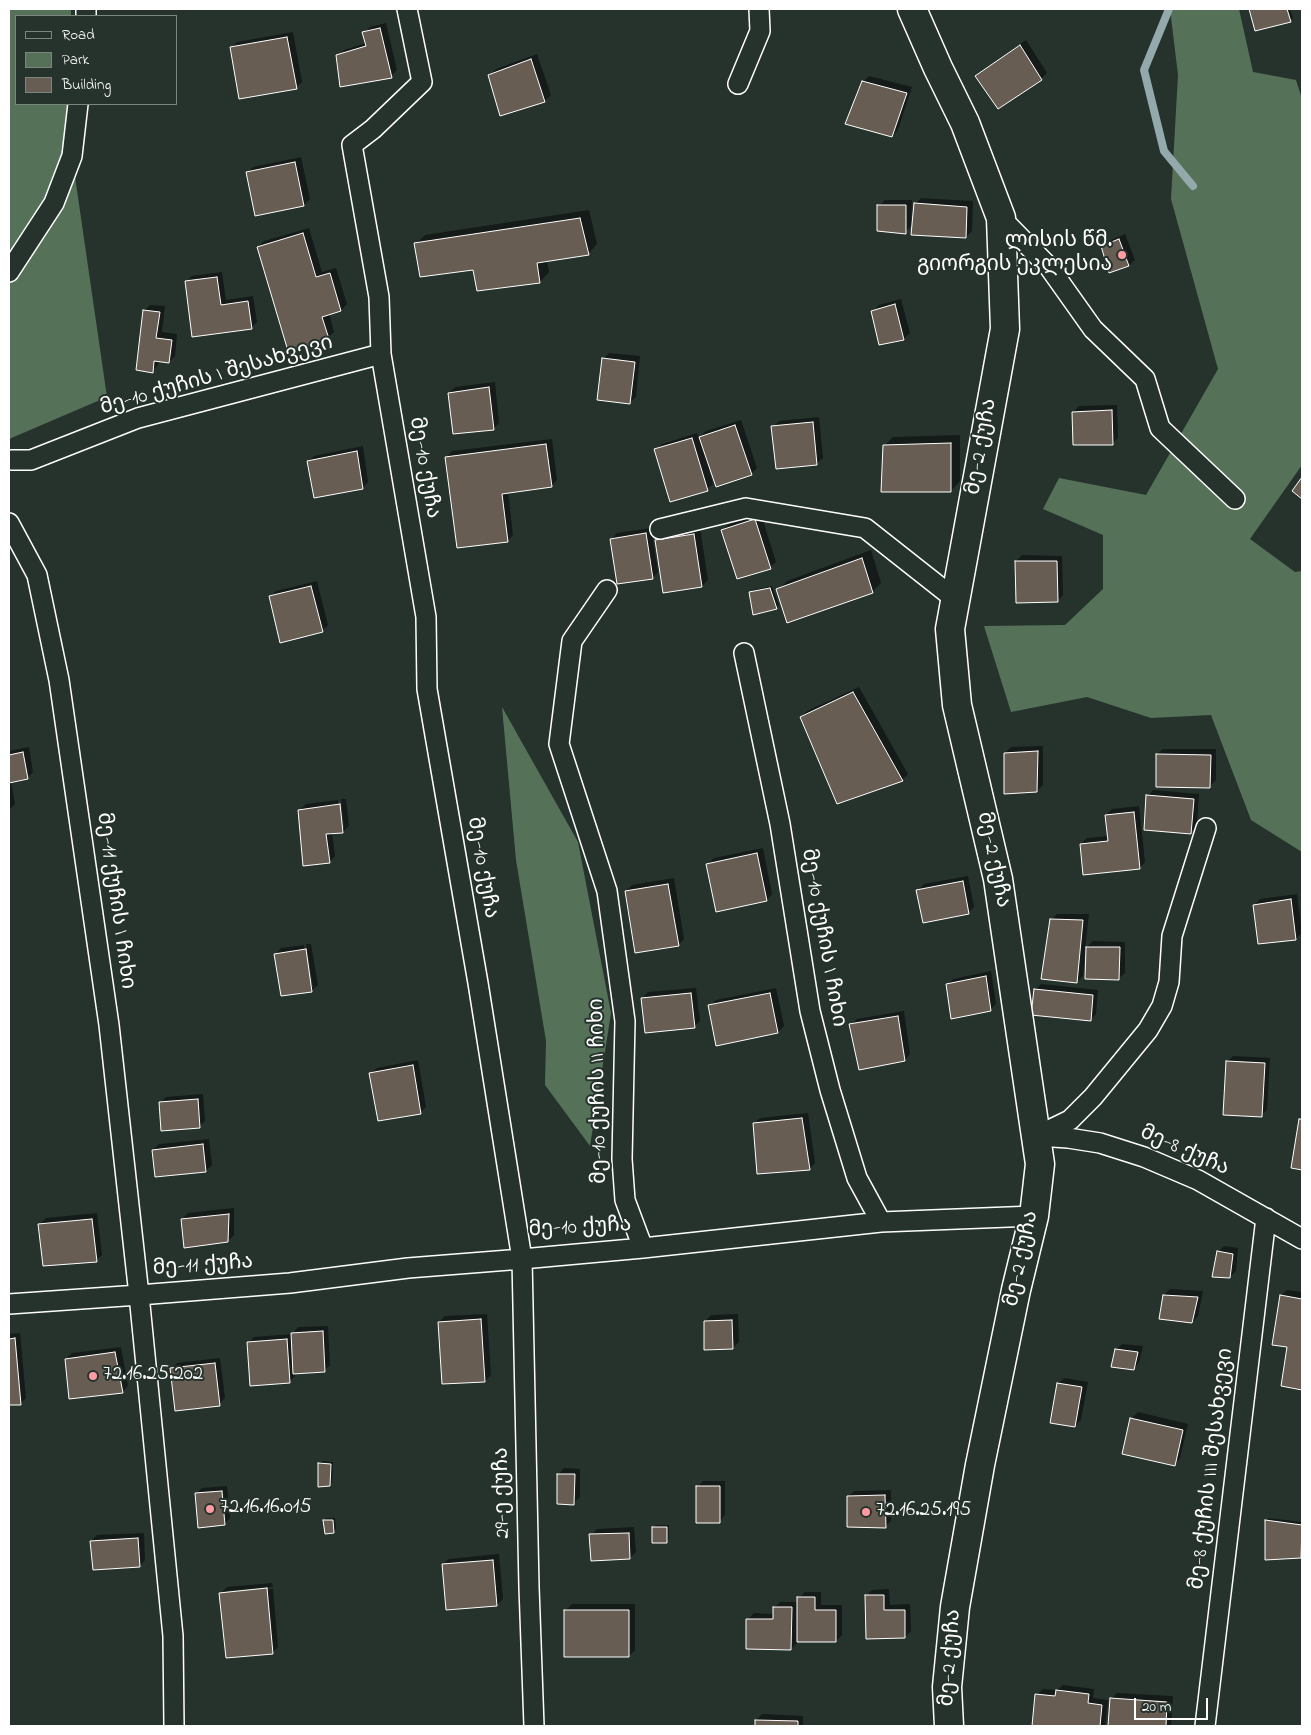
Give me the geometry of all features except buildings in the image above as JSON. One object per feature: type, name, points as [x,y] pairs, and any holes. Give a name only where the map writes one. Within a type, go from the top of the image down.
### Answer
[{"type":"main road","name":"მე-2 ქუჩა","points":[[912,9],[965,123],[1001,218],[1005,328],[950,629],[957,706],[998,879],[1040,1164],[1034,1216],[1016,1290],[980,1465],[955,1607],[947,1687],[949,1726]]},
{"type":"street","name":"მე-10 ქუჩა","points":[[407,9],[422,82],[373,129],[352,145],[379,297],[381,354],[426,617],[427,689],[478,983],[522,1259],[881,1222],[1034,1216]]},
{"type":"street","points":[[738,84],[760,31],[759,9]]},
{"type":"street","points":[[9,272],[54,203],[72,156],[78,105]]},
{"type":"street","points":[[1001,218],[1049,266],[1093,329],[1144,379],[1160,428],[1235,499]]},
{"type":"street","name":"მე-10 ქუჩის I შესახვევი","points":[[9,460],[30,460],[138,418],[381,354]]},
{"type":"street","points":[[660,530],[746,508],[865,528],[955,598]]},
{"type":"street","name":"მე-11 ქუჩის I ჩიხი","points":[[9,523],[37,575],[59,680],[109,1025],[139,1295]]},
{"type":"street","name":"მე-10 ქუჩის II ჩიხი","points":[[607,590],[572,642],[559,744],[606,891],[626,1021],[622,1159],[625,1200],[642,1248]]},
{"type":"street","name":"მე-10 ქუჩის I ჩიხი","points":[[744,653],[780,824],[810,1011],[830,1090],[857,1178],[881,1222]]},
{"type":"street","points":[[1037,1136],[1070,1120],[1093,1097],[1148,1030],[1162,1006],[1169,982],[1172,936],[1206,828]]},
{"type":"street","name":"მე-8 ქუჩა","points":[[1037,1136],[1100,1143],[1144,1157],[1198,1180],[1302,1239]]},
{"type":"street","name":"მე-8 ქუჩის III შესახვევი","points":[[1205,1726],[1266,1218]]},
{"type":"street","name":"მე-11 ქუჩა","points":[[174,1726],[173,1636],[139,1295],[290,1283],[408,1268],[522,1259]]},
{"type":"street","name":"29-ე ქუჩა","points":[[522,1259],[528,1577],[534,1726]]},
{"type":"street","points":[[9,1304],[139,1295]]},
{"type":"green space","points":[[9,9],[71,9],[71,15],[15,15],[15,105],[72,105],[72,156],[107,397],[9,439]]},
{"type":"green space","points":[[1170,9],[1239,9],[1253,72],[1296,80],[1302,99],[1302,465],[1250,539],[1295,572],[1302,571],[1302,852],[1251,820],[1211,715],[1151,718],[1087,697],[1011,712],[984,626],[1065,625],[1103,589],[1103,535],[1043,509],[1059,478],[1146,495],[1218,369],[1171,199],[1178,75]]},
{"type":"green space","points":[[502,707],[578,842],[611,1013],[590,1146],[545,1085],[546,1041],[516,860]]},
{"type":"waterway","points":[[1169,9],[1144,70],[1164,151],[1193,186]]},
{"type":"place","name":"ლისის წმ. გიორგის ეკლესია","points":[[1122,255]]},
{"type":"place","name":"72.16.25.202","points":[[93,1376]]},
{"type":"place","name":"72.16.16.015","points":[[210,1509]]},
{"type":"place","name":"72.16.25.195","points":[[866,1512]]}]
